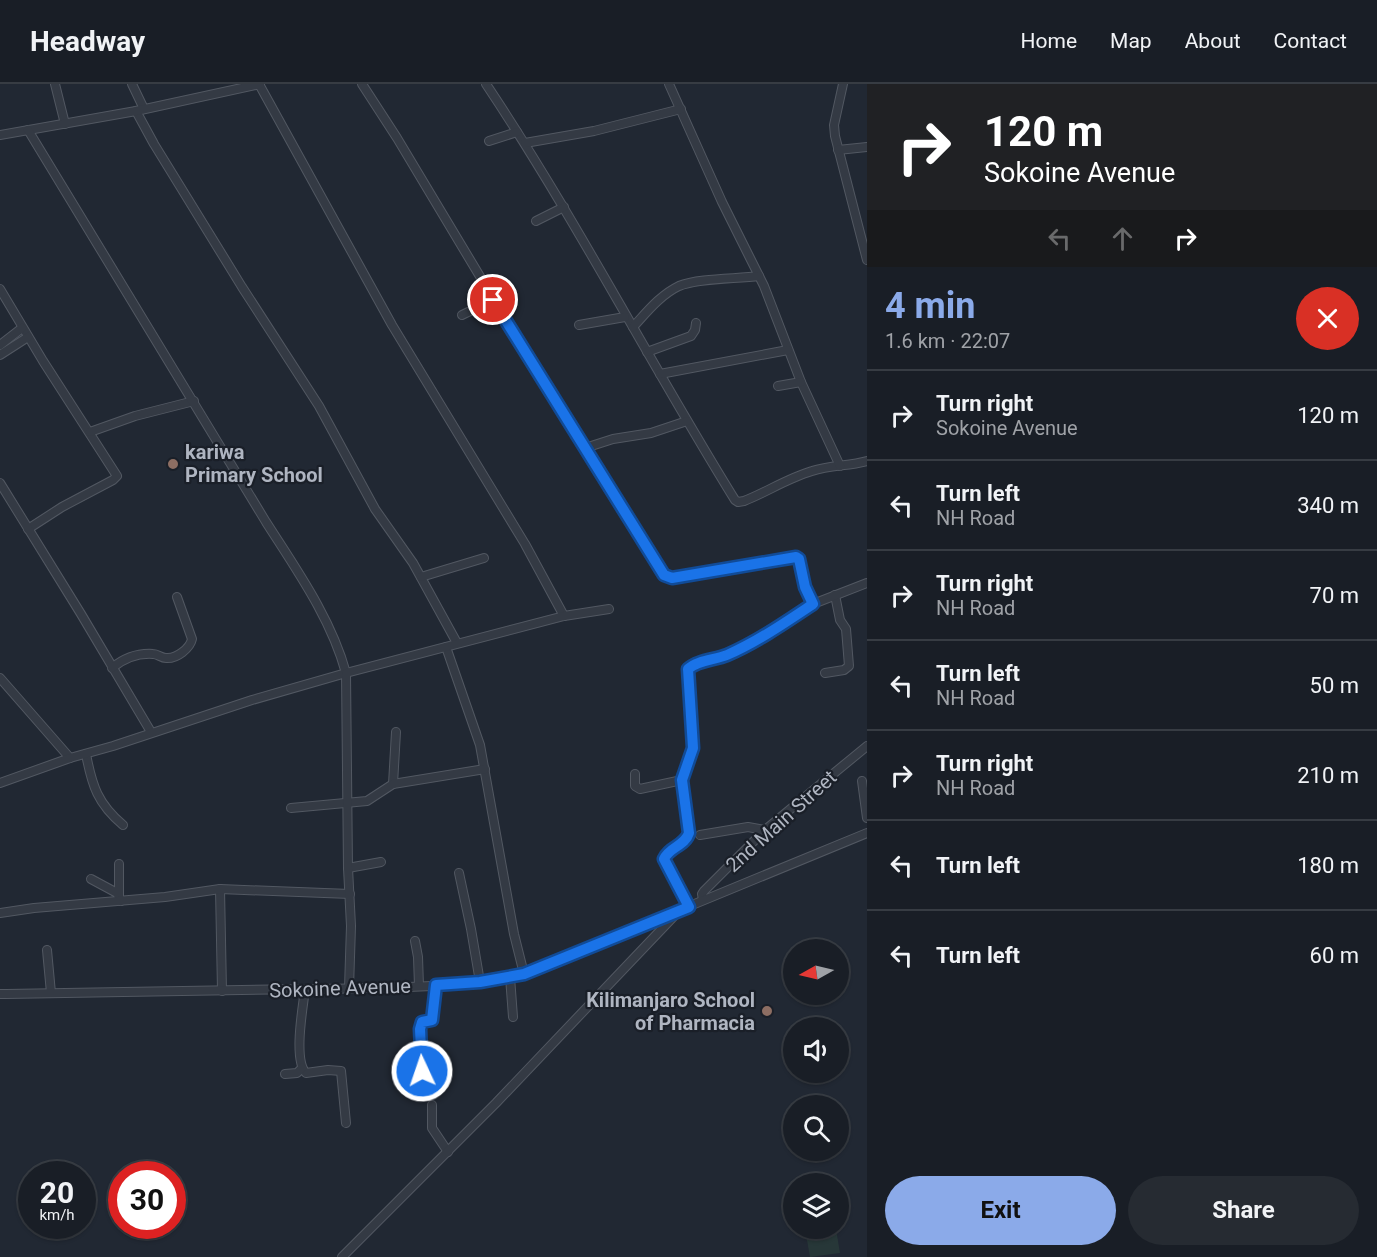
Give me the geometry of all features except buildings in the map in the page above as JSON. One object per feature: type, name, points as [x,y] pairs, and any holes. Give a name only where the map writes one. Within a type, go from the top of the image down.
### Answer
[{"type":"street","points":[[54,84],[65,124]]},
{"type":"street","points":[[132,84],[154,144],[323,414],[375,509],[421,577],[457,643]]},
{"type":"street","points":[[0,135],[140,110],[238,86],[259,84],[407,351],[525,543],[564,616]]},
{"type":"street","points":[[362,84],[664,575],[672,578],[796,557],[799,559],[805,587],[813,604]]},
{"type":"street","points":[[486,84],[564,207],[687,422],[738,502],[750,499],[813,470],[867,461]]},
{"type":"street","points":[[669,84],[722,202],[759,276],[801,382],[840,466]]},
{"type":"street","points":[[843,84],[834,125],[838,150],[867,260]]},
{"type":"street","points":[[525,144],[594,131],[681,109]]},
{"type":"street","points":[[28,130],[266,522],[300,574],[336,644],[346,673],[348,868],[351,926],[349,988]]},
{"type":"street","points":[[489,141],[517,132]]},
{"type":"street","points":[[838,150],[867,147]]},
{"type":"street","points":[[536,221],[564,207]]},
{"type":"street","points":[[633,327],[655,303],[679,286],[693,282],[759,276]]},
{"type":"street","points":[[0,289],[22,328],[116,473],[116,478],[62,507],[28,529]]},
{"type":"street","points":[[462,315],[493,300]]},
{"type":"street","points":[[579,325],[626,316]]},
{"type":"street","points":[[647,352],[691,336],[696,330],[696,323]]},
{"type":"street","points":[[0,345],[22,328]]},
{"type":"street","points":[[0,355],[28,337]]},
{"type":"street","points":[[660,374],[788,350]]},
{"type":"street","points":[[778,386],[801,382]]},
{"type":"street","points":[[90,432],[135,416],[194,402]]},
{"type":"street","points":[[585,448],[613,439],[651,433],[687,422]]},
{"type":"street","points":[[0,483],[151,732]]},
{"type":"street","points":[[421,577],[484,558]]},
{"type":"street","points":[[689,907],[664,859],[666,854],[688,838],[689,833],[682,780],[693,748],[687,673],[690,667],[727,655],[813,604],[867,583]]},
{"type":"street","points":[[825,673],[844,670],[849,666],[846,629],[840,620],[835,595]]},
{"type":"street","points":[[112,668],[127,658],[142,654],[154,654],[166,658],[176,656],[191,644],[192,639],[177,597]]},
{"type":"street","points":[[0,783],[151,732],[346,673],[564,616],[609,609]]},
{"type":"street","points":[[446,647],[477,733],[514,934],[524,974]]},
{"type":"street","points":[[0,678],[70,758]]},
{"type":"street","points":[[393,784],[396,732]]},
{"type":"street","name":"2nd Main Street","points":[[703,900],[704,891],[765,830],[867,746]]},
{"type":"street","points":[[86,754],[93,787],[101,802],[123,825]]},
{"type":"street","points":[[291,807],[367,801],[393,784],[485,769]]},
{"type":"street","points":[[635,774],[635,786],[640,789],[682,780]]},
{"type":"street","points":[[862,781],[867,818]]},
{"type":"street","points":[[700,835],[748,826],[765,830]]},
{"type":"street","name":"Sokoine Avenue","points":[[0,994],[419,986],[480,982],[524,974],[867,834]]},
{"type":"street","points":[[348,868],[381,862]]},
{"type":"street","points":[[119,864],[120,899]]},
{"type":"street","points":[[459,873],[480,982]]},
{"type":"street","points":[[91,879],[109,888],[120,899]]},
{"type":"street","points":[[0,913],[220,889],[350,894]]},
{"type":"street","points":[[220,889],[222,991]]},
{"type":"street","points":[[342,1257],[496,1103],[677,913]]},
{"type":"street","points":[[415,941],[419,986]]},
{"type":"street","points":[[46,950],[51,993]]},
{"type":"street","points":[[510,976],[513,1017]]},
{"type":"street","points":[[427,1083],[422,1071],[420,1029],[422,1022],[432,1020],[436,985]]},
{"type":"street","points":[[305,989],[300,1036],[302,1068],[306,1073],[341,1071],[346,1123]]},
{"type":"street","points":[[285,1074],[297,1073],[302,1068]]},
{"type":"street","points":[[432,1105],[432,1128],[448,1152]]},
{"type":"shaded area","points":[[807,1239],[838,1239],[840,1253],[810,1257]]},
{"type":"place","name":"kariwa Primary School","points":[[173,464]]},
{"type":"place","name":"Kilimanjaro School of Pharmacia","points":[[767,1011]]},
{"type":"route","points":[[422,1071],[420,1026],[422,1022],[432,1020],[436,985],[480,982],[524,974],[689,907],[664,859],[666,854],[688,838],[689,833],[682,780],[693,748],[688,669],[694,664],[727,655],[813,604],[807,594],[799,559],[796,557],[672,578],[664,575],[493,300]]}]
